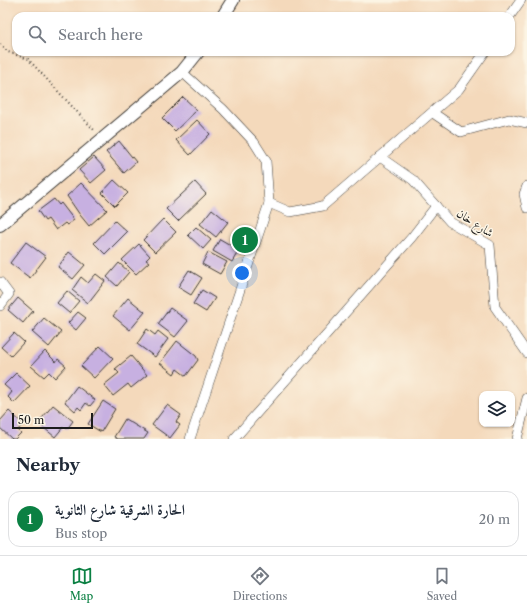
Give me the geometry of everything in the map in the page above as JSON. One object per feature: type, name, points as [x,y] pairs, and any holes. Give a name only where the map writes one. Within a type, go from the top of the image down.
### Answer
[{"type":"street","points":[[226,12],[233,0]]},
{"type":"street","points":[[513,12],[521,0]]},
{"type":"street","points":[[0,225],[182,72],[195,56]]},
{"type":"street","points":[[269,203],[290,212],[323,206],[380,156],[433,113],[460,88],[482,56]]},
{"type":"street","points":[[182,72],[228,115],[254,142],[266,161],[269,203],[190,439]]},
{"type":"street","points":[[433,113],[461,132],[510,118],[527,123]]},
{"type":"street","name":"شارع خان","points":[[380,156],[413,180],[450,222],[490,245],[495,307],[527,353]]},
{"type":"street","points":[[527,186],[524,194],[527,208]]},
{"type":"street","points":[[234,439],[412,237],[436,206]]},
{"type":"street","points":[[0,282],[9,294],[0,306]]},
{"type":"street","points":[[517,439],[527,398]]},
{"type":"path","points":[[0,44],[8,52],[12,53]]},
{"type":"path","points":[[19,56],[28,59],[102,139]]},
{"type":"building","points":[[183,97],[197,110],[175,131],[162,118]]},
{"type":"building","points":[[197,120],[210,134],[190,155],[176,140]]},
{"type":"building","points":[[119,141],[136,162],[124,173],[106,152]]},
{"type":"building","points":[[94,157],[106,170],[91,183],[79,170]]},
{"type":"building","points":[[114,180],[128,193],[115,206],[102,193]]},
{"type":"building","points":[[195,182],[206,194],[178,221],[166,209]]},
{"type":"building","points":[[81,183],[107,210],[89,226],[67,196]]},
{"type":"building","points":[[54,199],[59,205],[61,203],[74,220],[67,225],[65,223],[56,230],[48,219],[45,221],[38,211]]},
{"type":"building","points":[[212,209],[228,222],[216,237],[200,224]]},
{"type":"building","points":[[163,219],[176,232],[155,252],[143,240]]},
{"type":"building","points":[[115,221],[127,232],[105,254],[94,243]]},
{"type":"building","points":[[196,227],[211,240],[203,249],[188,235]]},
{"type":"building","points":[[220,239],[239,250],[232,262],[213,251]]},
{"type":"building","points":[[26,242],[46,257],[30,278],[10,263]]},
{"type":"building","points":[[139,244],[150,256],[146,260],[149,262],[136,274],[122,260]]},
{"type":"building","points":[[69,252],[85,265],[73,279],[58,267]]},
{"type":"building","points":[[208,252],[227,262],[220,274],[202,264]]},
{"type":"building","points":[[119,263],[129,272],[117,286],[107,277]]},
{"type":"building","points":[[189,270],[202,278],[191,295],[178,287]]},
{"type":"building","points":[[96,274],[105,281],[88,303],[72,290],[81,277],[88,283]]},
{"type":"building","points":[[202,290],[215,298],[206,312],[193,304]]},
{"type":"building","points":[[67,291],[79,301],[69,313],[57,303]]},
{"type":"building","points":[[18,298],[33,311],[23,323],[8,310]]},
{"type":"building","points":[[128,298],[145,312],[130,330],[113,316]]},
{"type":"building","points":[[170,308],[188,321],[175,337],[158,324]]},
{"type":"building","points":[[78,312],[86,318],[76,330],[68,323]]},
{"type":"building","points":[[44,318],[61,332],[49,347],[32,332]]},
{"type":"building","points":[[147,329],[155,335],[158,331],[168,339],[155,357],[137,344]]},
{"type":"building","points":[[14,333],[24,342],[11,356],[1,347]]},
{"type":"building","points":[[177,341],[196,356],[198,360],[186,376],[177,369],[174,374],[160,363]]},
{"type":"building","points":[[100,346],[113,358],[94,378],[81,366]]},
{"type":"building","points":[[45,351],[56,362],[58,359],[66,366],[55,378],[49,372],[44,377],[31,366]]},
{"type":"building","points":[[131,356],[147,375],[131,388],[128,384],[113,396],[104,385],[119,373],[115,369]]},
{"type":"building","points":[[16,373],[30,386],[14,403],[8,397],[12,392],[4,385]]},
{"type":"building","points":[[77,386],[95,400],[90,406],[86,403],[81,410],[78,407],[75,411],[65,402]]},
{"type":"building","points":[[103,401],[115,409],[101,432],[88,424]]},
{"type":"building","points":[[53,405],[73,421],[67,429],[64,426],[55,437],[38,423]]},
{"type":"building","points":[[167,405],[181,415],[176,422],[180,425],[170,438],[152,425]]},
{"type":"building","points":[[9,411],[23,424],[18,430],[21,433],[15,439],[12,439],[0,428],[0,421]]},
{"type":"building","points":[[125,419],[148,433],[144,439],[118,439],[114,437]]},
{"type":"place","name":"الحارة الشرقية شارع الثانوية","points":[[245,240]]}]
